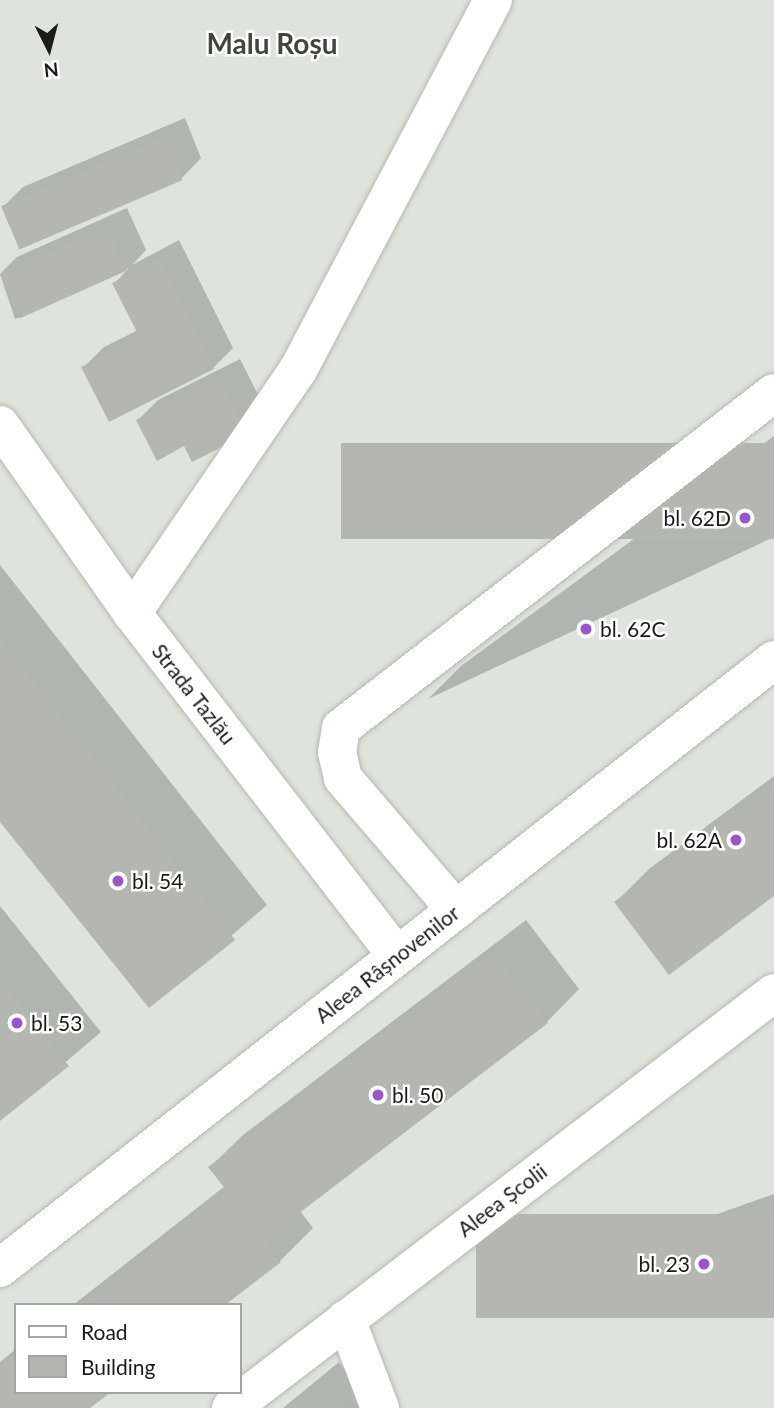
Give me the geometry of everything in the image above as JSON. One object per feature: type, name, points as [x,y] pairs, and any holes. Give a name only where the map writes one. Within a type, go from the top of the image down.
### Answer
[{"type":"street","points":[[132,613],[298,370],[493,0]]},
{"type":"street","points":[[456,910],[343,778],[337,753],[341,727],[774,393]]},
{"type":"street","name":"Strada Tazlău","points":[[0,425],[132,613],[397,956]]},
{"type":"street","name":"Aleea Râșnovenilor","points":[[0,1268],[774,660]]},
{"type":"street","name":"Aleea Școlii","points":[[231,1408],[774,993]]},
{"type":"street","points":[[346,1319],[380,1408]]},
{"type":"building","points":[[164,137],[182,180],[19,249],[1,206]]},
{"type":"building","points":[[107,227],[127,271],[20,318],[0,275]]},
{"type":"building","points":[[159,259],[214,369],[109,422],[81,367],[140,338],[112,283]]},
{"type":"building","points":[[219,378],[248,434],[192,462],[184,446],[157,461],[136,420]]},
{"type":"building","points":[[341,443],[774,443],[774,539],[341,539]]},
{"type":"building","name":"bl. 54","points":[[0,639],[235,940],[149,1008],[0,822]]},
{"type":"building","name":"bl. 62A","points":[[774,783],[774,896],[669,975],[614,902]]},
{"type":"building","name":"bl. 50","points":[[492,952],[548,1023],[264,1240],[281,1262],[228,1303],[83,1303],[227,1191],[208,1167]]},
{"type":"building","name":"bl. 53","points":[[0,980],[69,1066],[0,1121]]},
{"type":"building","points":[[476,1214],[774,1214],[774,1318],[476,1318]]},
{"type":"building","points":[[14,1356],[14,1394],[108,1394],[90,1408],[0,1408],[0,1367]]},
{"type":"building","points":[[305,1394],[317,1408],[288,1408]]},
{"type":"place","name":"bl. 62D","points":[[745,518]]},
{"type":"place","name":"bl. 62C","points":[[586,629]]},
{"type":"place","name":"bl. 62A","points":[[736,840]]},
{"type":"place","name":"bl. 54","points":[[118,881]]},
{"type":"place","name":"bl. 53","points":[[17,1023]]},
{"type":"place","name":"bl. 50","points":[[378,1095]]},
{"type":"place","name":"bl. 23","points":[[704,1264]]},
{"type":"district","name":"Malu Roșu","points":[[272,43]]}]
